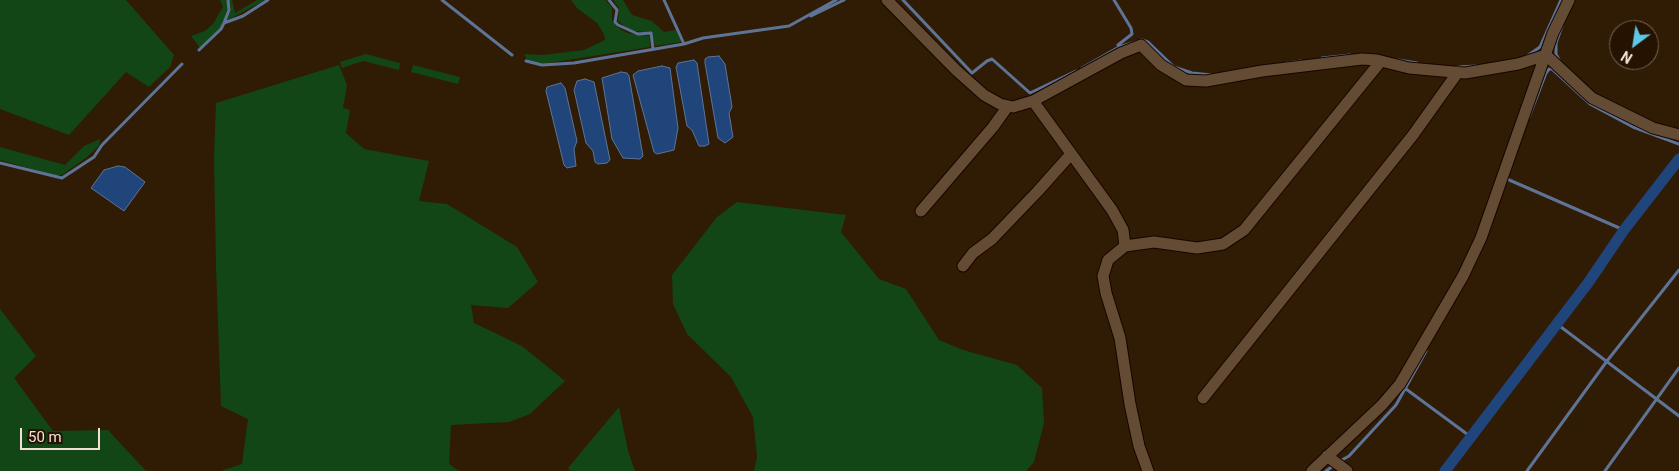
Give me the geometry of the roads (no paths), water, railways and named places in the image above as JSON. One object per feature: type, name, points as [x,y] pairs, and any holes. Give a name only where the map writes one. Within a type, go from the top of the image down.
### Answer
[{"type":"street","points":[[887,0],[956,70],[984,94],[1000,104],[1013,107],[1033,102],[1121,53],[1141,45],[1161,65],[1186,80],[1206,81],[1326,62],[1362,59],[1381,61],[1410,68],[1458,72],[1518,64],[1546,55]]},
{"type":"street","points":[[1312,471],[1382,405],[1400,384],[1463,276],[1481,238],[1553,33],[1569,0]]},
{"type":"street","points":[[1546,55],[1592,98],[1652,128],[1679,135]]},
{"type":"street","points":[[1148,471],[1130,404],[1120,338],[1103,276],[1108,260],[1125,246],[1154,242],[1197,248],[1223,244],[1244,230],[1381,61]]},
{"type":"street","points":[[1203,398],[1413,135],[1458,72]]},
{"type":"street","points":[[1033,102],[1112,210],[1123,230],[1125,246]]},
{"type":"street","points":[[921,211],[1008,106]]},
{"type":"street","points":[[963,266],[973,253],[992,239],[1071,154]]},
{"type":"street","points":[[1327,456],[1347,471]]},
{"type":"water","points":[[719,56],[725,64],[732,107],[729,113],[733,137],[725,143],[718,138],[705,63],[705,59],[708,57]]},
{"type":"water","points":[[694,60],[697,63],[709,144],[705,146],[699,146],[692,130],[687,126],[676,67],[678,63]]},
{"type":"water","points":[[662,66],[670,68],[678,128],[674,150],[657,154],[654,152],[633,75],[638,71]]},
{"type":"water","points":[[621,72],[627,73],[629,76],[643,156],[640,159],[623,158],[612,139],[602,78]]},
{"type":"water","points":[[585,79],[594,82],[610,160],[607,163],[598,164],[595,162],[593,151],[586,143],[574,90],[577,81]]},
{"type":"water","points":[[561,83],[565,88],[577,141],[574,149],[576,166],[567,168],[564,165],[546,91],[547,87]]},
{"type":"water","points":[[118,166],[125,167],[145,182],[124,211],[91,188],[104,170]]},
{"type":"waterway","points":[[224,23],[229,10],[228,0]]},
{"type":"waterway","points":[[199,50],[221,29],[224,23],[243,16],[268,0]]},
{"type":"waterway","points":[[442,0],[512,55]]},
{"type":"waterway","points":[[609,0],[617,10],[615,22],[638,34],[651,33],[653,49]]},
{"type":"waterway","points":[[664,0],[684,44]]},
{"type":"waterway","points":[[526,61],[542,65],[574,63],[684,44],[703,38],[789,26],[836,0]]},
{"type":"waterway","points":[[811,16],[844,0]]},
{"type":"waterway","points":[[903,0],[972,73],[992,59],[1030,93],[1076,71]]},
{"type":"waterway","points":[[1114,0],[1131,28],[1132,34],[1118,45]]},
{"type":"waterway","points":[[1527,56],[1540,47],[1561,0]]},
{"type":"waterway","points":[[1560,62],[1556,54],[1556,43],[1562,26]]},
{"type":"waterway","points":[[1082,68],[1119,47],[1142,40],[1148,42],[1174,67],[1192,73],[1212,75]]},
{"type":"waterway","points":[[1322,58],[1350,55]]},
{"type":"waterway","points":[[1398,60],[1417,63]]},
{"type":"waterway","points":[[1287,63],[1301,61]]},
{"type":"waterway","points":[[0,163],[62,178],[94,157],[102,145],[182,64]]},
{"type":"waterway","points":[[1458,67],[1476,66]]},
{"type":"waterway","points":[[1529,117],[1546,73],[1549,69],[1554,69]]},
{"type":"waterway","points":[[1553,70],[1590,104],[1633,127],[1679,144]]},
{"type":"waterway","points":[[1445,471],[1588,283],[1624,230],[1679,159]]},
{"type":"waterway","points":[[1507,179],[1624,230]]},
{"type":"waterway","points":[[1527,471],[1607,361],[1679,270]]},
{"type":"waterway","points":[[1557,324],[1679,416]]},
{"type":"waterway","points":[[1340,461],[1349,456],[1396,405],[1426,351]]},
{"type":"waterway","points":[[1605,471],[1679,368]]},
{"type":"waterway","points":[[1406,389],[1471,437]]},
{"type":"waterway","points":[[1326,471],[1333,466]]}]
